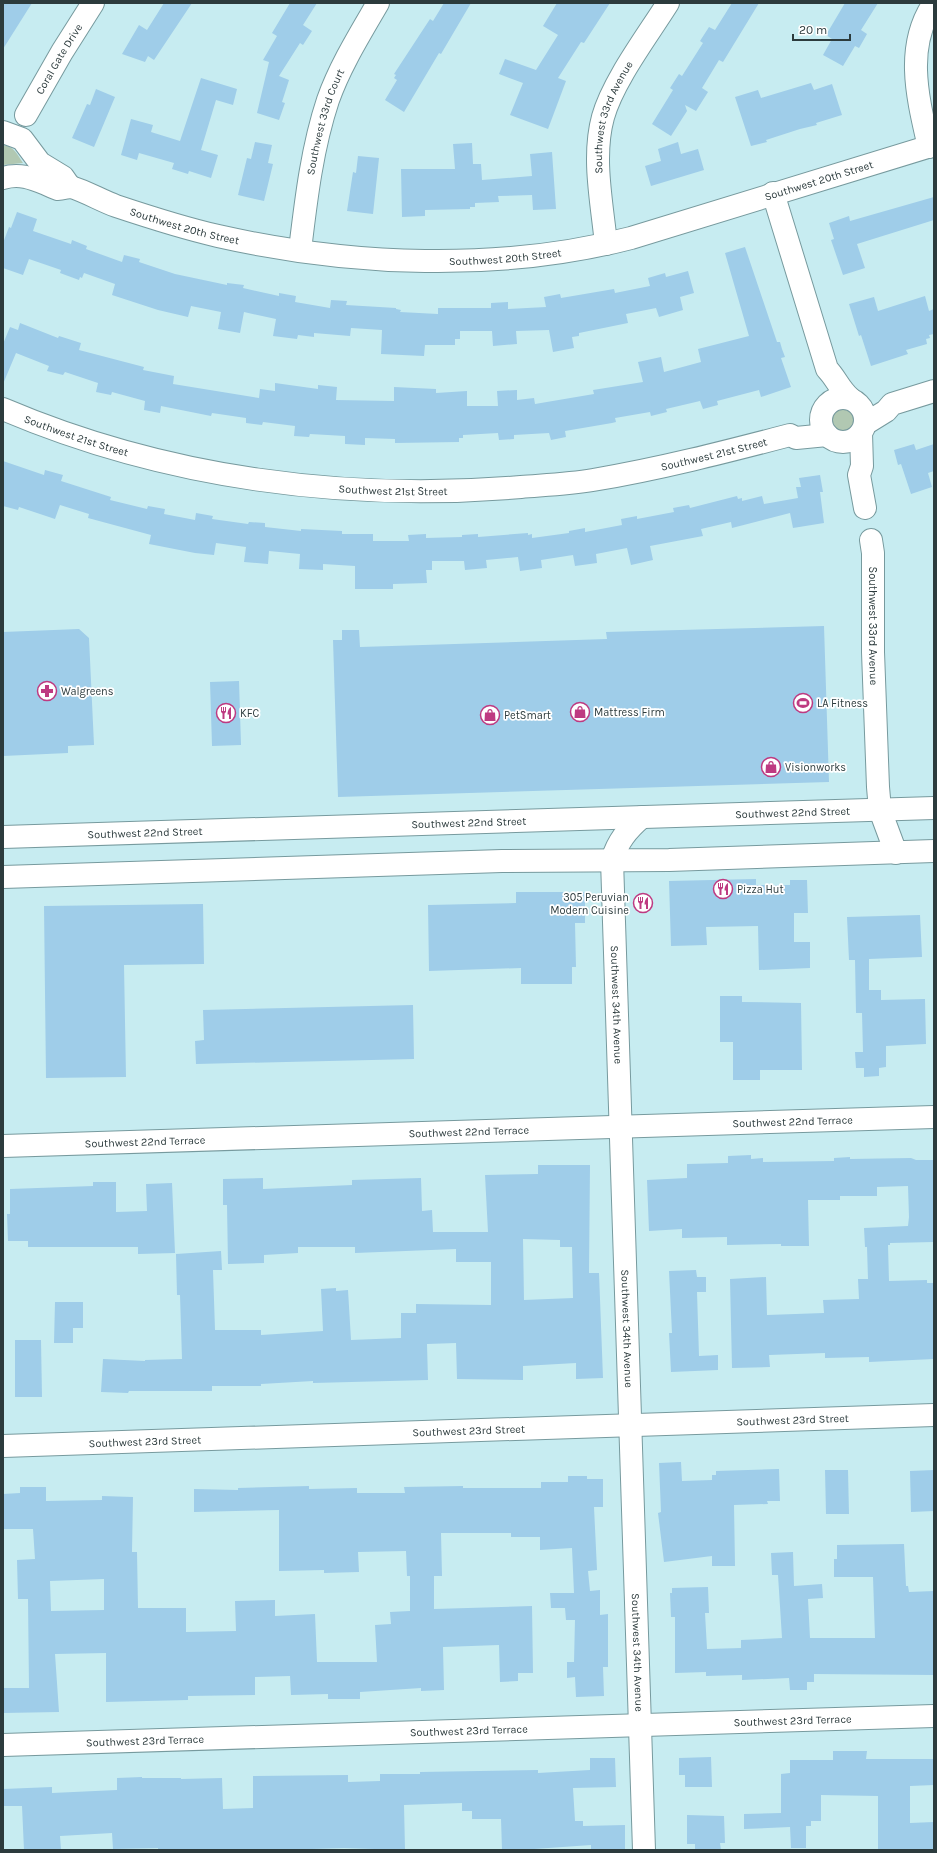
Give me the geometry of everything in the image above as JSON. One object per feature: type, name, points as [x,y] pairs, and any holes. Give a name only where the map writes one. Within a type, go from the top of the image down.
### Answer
[{"type":"street","name":"Coral Gate Drive","points":[[26,115],[58,58],[93,3]]},
{"type":"street","name":"Southwest 33rd Court","points":[[300,250],[311,173],[328,100],[341,70],[378,3]]},
{"type":"street","name":"Southwest 33rd Avenue","points":[[606,244],[599,162],[599,144],[604,116],[616,87],[668,3]]},
{"type":"street","points":[[931,146],[918,94],[916,60],[920,31],[934,3]]},
{"type":"street","name":"Southwest 20th Street","points":[[3,132],[22,139],[40,163],[63,177],[70,187]]},
{"type":"street","name":"Southwest 20th Street","points":[[4,178],[22,176],[58,189],[70,187],[114,205],[173,224],[219,236],[345,256],[431,260],[537,255],[606,244],[931,146]]},
{"type":"street","points":[[773,193],[827,369],[833,375],[843,392],[864,412],[862,466],[859,475],[865,508]]},
{"type":"street","points":[[827,369],[825,378],[824,408],[821,424],[850,468],[859,475]]},
{"type":"street","points":[[824,408],[838,398],[892,404],[934,391]]},
{"type":"street","points":[[831,438],[850,441],[886,411],[892,404]]},
{"type":"street","name":"Southwest 21st Street","points":[[790,436],[794,428],[813,419],[824,408]]},
{"type":"street","name":"Southwest 21st Street","points":[[3,409],[116,450],[188,468],[287,483],[386,491],[494,490],[593,480],[790,436],[796,438],[831,438]]},
{"type":"street","name":"Southwest 33rd Avenue","points":[[871,540],[874,564],[873,660],[880,810],[896,853]]},
{"type":"street","name":"Southwest 22nd Street","points":[[3,837],[934,808]]},
{"type":"street","name":"Southwest 34th Avenue","points":[[642,817],[628,829],[621,838],[612,860],[644,1850]]},
{"type":"street","points":[[3,877],[456,863],[934,852]]},
{"type":"street","name":"Southwest 22nd Terrace","points":[[3,1146],[934,1117]]},
{"type":"street","name":"Southwest 23rd Street","points":[[3,1446],[934,1416]]},
{"type":"street","name":"Southwest 23rd Terrace","points":[[3,1745],[934,1716]]},
{"type":"green space","points":[[3,145],[13,149],[23,163],[3,165]]},
{"type":"green space","points":[[842,408],[850,412],[854,420],[850,428],[842,432],[834,428],[830,420],[834,412]]},
{"type":"building","points":[[3,3],[32,3],[3,49]]},
{"type":"building","points":[[164,3],[192,3],[154,60],[148,56],[145,62],[122,54],[139,25],[147,30]]},
{"type":"building","points":[[290,3],[317,3],[303,25],[312,31],[303,45],[300,43],[279,76],[289,80],[282,102],[285,103],[279,120],[257,113],[269,62],[263,60],[277,36],[272,33]]},
{"type":"building","points":[[444,3],[471,3],[404,112],[385,100],[397,80],[394,78],[396,75],[394,74],[430,19],[433,21]]},
{"type":"building","points":[[557,3],[610,3],[584,43],[581,42],[558,78],[566,81],[548,129],[510,115],[523,83],[499,74],[505,59],[536,70],[558,35],[543,26]]},
{"type":"building","points":[[732,3],[759,3],[723,62],[719,60],[702,88],[708,92],[696,111],[685,105],[687,111],[671,136],[652,124],[673,90],[670,88],[679,74],[682,76],[703,43],[700,41],[709,27],[715,30]]},
{"type":"building","points":[[845,3],[878,3],[861,30],[867,34],[859,48],[855,46],[843,66],[823,55],[832,39],[826,35]]},
{"type":"building","points":[[201,78],[237,89],[233,105],[216,100],[201,150],[218,155],[211,178],[189,171],[188,174],[172,169],[174,163],[139,153],[137,160],[121,155],[131,119],[153,125],[151,132],[180,141]]},
{"type":"building","points":[[811,83],[814,90],[832,84],[842,115],[816,123],[817,125],[800,129],[766,140],[767,142],[751,146],[735,97],[758,90],[761,98]]},
{"type":"building","points":[[96,89],[115,97],[94,147],[72,138],[87,104],[90,105]]},
{"type":"building","points":[[255,142],[272,145],[268,163],[273,164],[264,201],[238,195],[247,158],[251,159]]},
{"type":"building","points":[[678,142],[681,154],[698,149],[704,170],[651,186],[645,166],[661,161],[658,149]]},
{"type":"building","points":[[472,143],[473,164],[481,164],[482,180],[532,176],[530,154],[552,152],[556,209],[533,210],[532,195],[498,196],[499,202],[475,203],[475,207],[470,207],[470,209],[425,210],[425,216],[402,217],[401,169],[455,169],[453,144]]},
{"type":"building","points":[[358,156],[379,158],[373,214],[347,211],[353,172],[356,173]]},
{"type":"building","points":[[934,197],[934,220],[857,244],[865,268],[843,275],[831,240],[834,239],[829,223],[849,216],[850,221]]},
{"type":"building","points":[[17,212],[37,219],[33,231],[71,244],[72,240],[87,246],[86,249],[122,262],[124,255],[140,259],[139,262],[175,274],[227,285],[227,283],[244,285],[243,288],[279,296],[279,293],[296,296],[295,302],[330,308],[331,300],[347,301],[346,305],[396,308],[401,310],[400,312],[438,314],[438,308],[491,308],[491,303],[508,302],[508,309],[546,307],[544,297],[560,294],[561,298],[614,289],[615,293],[650,286],[648,278],[665,273],[666,277],[688,271],[694,293],[680,297],[683,310],[659,317],[656,308],[626,314],[628,323],[579,333],[579,336],[572,337],[574,348],[553,352],[549,330],[516,331],[517,344],[493,346],[492,331],[460,331],[460,339],[455,339],[455,345],[425,345],[424,356],[381,354],[382,330],[351,328],[350,336],[314,333],[314,337],[298,335],[297,339],[273,336],[276,319],[244,312],[240,333],[218,329],[221,312],[191,306],[188,317],[158,310],[112,295],[115,284],[84,273],[82,278],[80,277],[79,280],[60,273],[61,270],[29,259],[23,275],[3,268],[3,243]]},
{"type":"building","points":[[745,247],[777,342],[780,342],[785,357],[781,358],[791,387],[761,397],[759,390],[717,401],[718,405],[703,409],[700,401],[666,409],[667,412],[651,416],[650,412],[615,418],[616,422],[565,431],[566,437],[551,440],[549,433],[514,435],[514,439],[499,440],[498,433],[463,435],[463,438],[459,438],[459,442],[395,443],[395,439],[365,438],[365,445],[345,444],[345,436],[310,434],[309,437],[294,436],[295,426],[263,422],[262,425],[246,423],[246,418],[212,413],[211,416],[161,406],[160,413],[144,410],[145,401],[112,392],[111,395],[96,392],[98,383],[65,372],[63,375],[47,371],[49,366],[16,353],[3,384],[3,344],[10,327],[18,330],[20,323],[58,338],[59,336],[81,343],[79,350],[144,367],[143,370],[174,376],[173,384],[259,398],[260,389],[275,391],[275,383],[318,389],[318,385],[337,387],[336,400],[394,401],[394,387],[436,389],[436,393],[467,391],[467,406],[498,406],[497,391],[517,390],[517,400],[534,398],[535,404],[594,394],[593,390],[643,382],[638,362],[661,357],[664,372],[701,362],[698,349],[749,336],[725,253]]},
{"type":"building","points":[[925,296],[929,311],[934,309],[934,334],[929,335],[930,338],[926,339],[927,344],[906,350],[908,354],[871,366],[861,335],[859,336],[849,304],[874,297],[878,311]]},
{"type":"building","points":[[914,444],[916,450],[934,444],[934,471],[928,473],[932,487],[911,494],[901,464],[898,465],[894,450]]},
{"type":"building","points":[[3,461],[44,475],[45,470],[63,475],[61,481],[111,497],[110,500],[147,509],[148,506],[165,509],[164,514],[195,520],[196,513],[213,516],[212,519],[248,524],[249,522],[265,523],[265,527],[301,531],[301,529],[342,531],[342,534],[373,534],[373,541],[409,541],[408,535],[426,534],[426,538],[462,537],[462,535],[478,534],[478,537],[528,533],[528,535],[532,534],[532,538],[569,533],[569,531],[585,528],[585,532],[622,525],[621,519],[637,516],[637,519],[674,512],[673,508],[689,505],[690,508],[737,496],[738,499],[742,498],[742,501],[762,496],[764,504],[798,498],[796,487],[801,487],[799,478],[820,475],[823,492],[820,492],[824,523],[793,528],[790,513],[732,528],[731,522],[701,529],[703,536],[650,546],[653,560],[631,565],[627,548],[596,554],[597,563],[575,566],[573,555],[541,560],[542,568],[520,571],[518,557],[486,560],[487,568],[465,570],[464,561],[432,561],[432,570],[426,570],[427,583],[393,584],[393,589],[355,589],[355,566],[323,564],[323,570],[299,569],[300,554],[269,551],[268,564],[244,562],[246,547],[216,543],[214,555],[195,553],[149,544],[151,535],[88,518],[89,514],[60,505],[55,519],[19,507],[18,510],[3,506]]},
{"type":"building","points":[[824,626],[829,782],[338,797],[333,640],[342,640],[342,630],[359,630],[360,647],[607,639],[606,632]]},
{"type":"building","name":"Walgreens","points":[[79,629],[89,638],[94,745],[68,746],[68,753],[3,756],[3,632]]},
{"type":"building","name":"KFC","points":[[239,681],[241,745],[212,746],[210,682]]},
{"type":"building","points":[[756,879],[756,885],[790,885],[790,880],[807,880],[808,913],[794,913],[794,942],[810,942],[810,968],[759,970],[758,926],[706,927],[707,945],[671,946],[669,881]]},
{"type":"building","points":[[516,892],[585,892],[585,923],[575,923],[576,967],[572,967],[572,984],[521,984],[521,968],[429,971],[428,905],[516,903]]},
{"type":"building","points":[[203,904],[204,964],[124,965],[126,1077],[46,1078],[44,906]]},
{"type":"building","points":[[920,915],[922,957],[869,959],[869,990],[881,990],[881,1000],[925,999],[926,1044],[886,1046],[886,1067],[879,1068],[879,1076],[864,1077],[864,1068],[856,1068],[855,1052],[863,1052],[862,1013],[856,1013],[855,960],[849,960],[847,917]]},
{"type":"building","points":[[720,996],[742,996],[742,1002],[801,1003],[802,1070],[760,1070],[760,1080],[733,1080],[733,1042],[720,1042]]},
{"type":"building","points":[[413,1005],[414,1059],[196,1064],[195,1041],[204,1040],[203,1010]]},
{"type":"building","points":[[751,1155],[751,1159],[763,1158],[763,1162],[834,1161],[834,1158],[850,1157],[850,1159],[911,1158],[916,1160],[934,1160],[934,1242],[890,1243],[890,1245],[888,1245],[889,1281],[927,1280],[927,1283],[934,1283],[934,1359],[869,1362],[869,1357],[825,1358],[825,1353],[769,1355],[770,1367],[732,1368],[730,1279],[766,1277],[767,1315],[824,1313],[823,1300],[859,1299],[858,1279],[868,1279],[867,1247],[865,1247],[864,1228],[908,1226],[909,1217],[908,1186],[877,1187],[877,1196],[840,1196],[840,1200],[808,1200],[809,1246],[781,1246],[781,1244],[727,1245],[727,1237],[682,1238],[682,1229],[649,1231],[647,1180],[687,1178],[687,1164],[728,1163],[728,1156]]},
{"type":"building","points":[[538,1165],[590,1165],[589,1273],[599,1273],[603,1378],[576,1379],[576,1363],[523,1366],[523,1380],[457,1379],[456,1343],[427,1344],[428,1380],[313,1383],[313,1381],[261,1384],[261,1386],[212,1386],[212,1391],[129,1391],[128,1393],[101,1392],[103,1359],[145,1361],[182,1359],[180,1295],[177,1295],[176,1254],[221,1251],[222,1270],[213,1270],[215,1330],[261,1330],[261,1335],[323,1331],[321,1289],[336,1288],[336,1291],[348,1290],[351,1340],[401,1338],[401,1313],[416,1313],[416,1304],[491,1305],[491,1262],[456,1262],[456,1249],[355,1253],[355,1247],[298,1247],[298,1253],[264,1255],[264,1263],[228,1264],[227,1205],[223,1205],[223,1179],[263,1178],[263,1189],[352,1185],[352,1180],[421,1178],[422,1211],[432,1210],[433,1232],[488,1232],[485,1175],[538,1174]],"holes":[[[523,1239],[560,1240],[560,1247],[572,1247],[573,1298],[524,1300]]]},
{"type":"building","points":[[93,1182],[116,1182],[116,1212],[147,1211],[146,1184],[172,1183],[175,1253],[138,1254],[138,1247],[28,1247],[28,1241],[8,1241],[7,1214],[10,1214],[10,1189],[93,1186]]},
{"type":"building","points":[[696,1270],[697,1277],[706,1277],[706,1292],[697,1292],[699,1356],[718,1355],[718,1370],[671,1372],[669,1333],[672,1333],[669,1271]]},
{"type":"building","points":[[55,1302],[83,1302],[83,1328],[73,1328],[73,1343],[54,1343]]},
{"type":"building","points":[[15,1340],[41,1340],[42,1397],[15,1397]]},
{"type":"building","points":[[681,1462],[682,1481],[712,1480],[712,1475],[716,1475],[716,1471],[779,1469],[780,1501],[767,1501],[768,1504],[734,1505],[735,1566],[712,1566],[712,1556],[664,1562],[658,1513],[661,1512],[659,1463]]},
{"type":"building","points":[[825,1470],[848,1470],[849,1514],[826,1514]]},
{"type":"building","points":[[934,1470],[934,1511],[911,1512],[910,1471]]},
{"type":"building","points":[[568,1476],[587,1476],[587,1479],[603,1479],[603,1507],[594,1507],[597,1570],[588,1571],[590,1591],[600,1590],[600,1615],[608,1614],[608,1667],[603,1667],[604,1696],[576,1697],[575,1677],[567,1678],[567,1662],[574,1662],[575,1620],[566,1620],[565,1608],[551,1608],[550,1593],[574,1593],[572,1548],[540,1550],[540,1537],[511,1537],[511,1533],[441,1533],[442,1576],[434,1576],[434,1609],[532,1606],[533,1673],[518,1673],[518,1681],[500,1682],[499,1645],[443,1647],[444,1690],[421,1691],[421,1688],[360,1692],[360,1699],[328,1699],[328,1694],[291,1695],[290,1676],[255,1677],[255,1695],[188,1696],[188,1700],[106,1702],[106,1653],[55,1654],[59,1712],[3,1713],[3,1688],[29,1688],[28,1599],[18,1599],[17,1560],[35,1559],[33,1529],[3,1529],[3,1494],[20,1493],[20,1487],[46,1487],[46,1501],[102,1500],[102,1496],[133,1497],[132,1552],[137,1552],[138,1608],[186,1608],[186,1632],[236,1631],[235,1601],[275,1600],[275,1616],[315,1614],[317,1662],[377,1662],[375,1625],[391,1624],[390,1612],[410,1611],[410,1576],[407,1576],[406,1551],[358,1552],[359,1572],[324,1573],[324,1570],[279,1571],[279,1510],[194,1512],[194,1489],[238,1490],[238,1488],[309,1486],[309,1489],[357,1488],[357,1493],[405,1493],[404,1487],[463,1486],[463,1488],[541,1488],[541,1482],[568,1482]],"holes":[[[104,1579],[104,1610],[51,1611],[50,1581]]]},
{"type":"building","points":[[904,1544],[906,1586],[908,1586],[909,1592],[934,1591],[934,1675],[814,1674],[814,1682],[807,1682],[807,1690],[790,1690],[789,1678],[742,1680],[742,1675],[706,1676],[706,1672],[675,1673],[675,1617],[671,1617],[670,1593],[672,1593],[672,1588],[708,1587],[709,1613],[705,1613],[707,1649],[741,1648],[741,1640],[782,1638],[778,1575],[772,1575],[771,1553],[793,1552],[794,1586],[822,1584],[823,1598],[808,1599],[810,1638],[875,1638],[873,1577],[834,1577],[834,1559],[837,1559],[837,1545]]},
{"type":"building","points":[[833,1751],[867,1751],[866,1759],[934,1759],[934,1785],[910,1786],[910,1823],[934,1822],[934,1850],[878,1850],[878,1796],[821,1795],[821,1821],[811,1821],[811,1826],[806,1826],[806,1848],[791,1848],[790,1827],[744,1829],[744,1814],[781,1813],[781,1774],[790,1773],[790,1760],[833,1760]]},
{"type":"building","points":[[711,1757],[712,1787],[685,1787],[685,1775],[679,1775],[679,1758]]},
{"type":"building","points":[[590,1758],[615,1758],[616,1787],[573,1788],[575,1821],[583,1821],[583,1826],[625,1825],[625,1850],[591,1850],[591,1845],[534,1850],[502,1850],[501,1819],[472,1819],[472,1811],[462,1811],[462,1803],[404,1805],[405,1850],[344,1848],[280,1850],[158,1850],[158,1848],[113,1849],[112,1833],[60,1836],[61,1850],[24,1850],[22,1806],[3,1806],[3,1789],[52,1787],[52,1793],[117,1790],[117,1778],[142,1777],[181,1779],[222,1778],[223,1809],[253,1808],[253,1776],[348,1775],[348,1782],[380,1781],[380,1774],[420,1774],[420,1772],[538,1770],[538,1773],[590,1770]]},
{"type":"building","points":[[687,1815],[724,1816],[725,1843],[720,1843],[721,1850],[695,1850],[695,1844],[687,1844]]},
{"type":"place","name":"Walgreens","points":[[47,691]]},
{"type":"place","name":"LA Fitness","points":[[803,703]]},
{"type":"place","name":"Mattress Firm","points":[[580,712]]},
{"type":"place","name":"KFC","points":[[226,713]]},
{"type":"place","name":"PetSmart","points":[[490,715]]},
{"type":"place","name":"Visionworks","points":[[771,767]]},
{"type":"place","name":"Pizza Hut","points":[[723,889]]},
{"type":"place","name":"305 Peruvian Modern Cuisine","points":[[643,903]]}]
